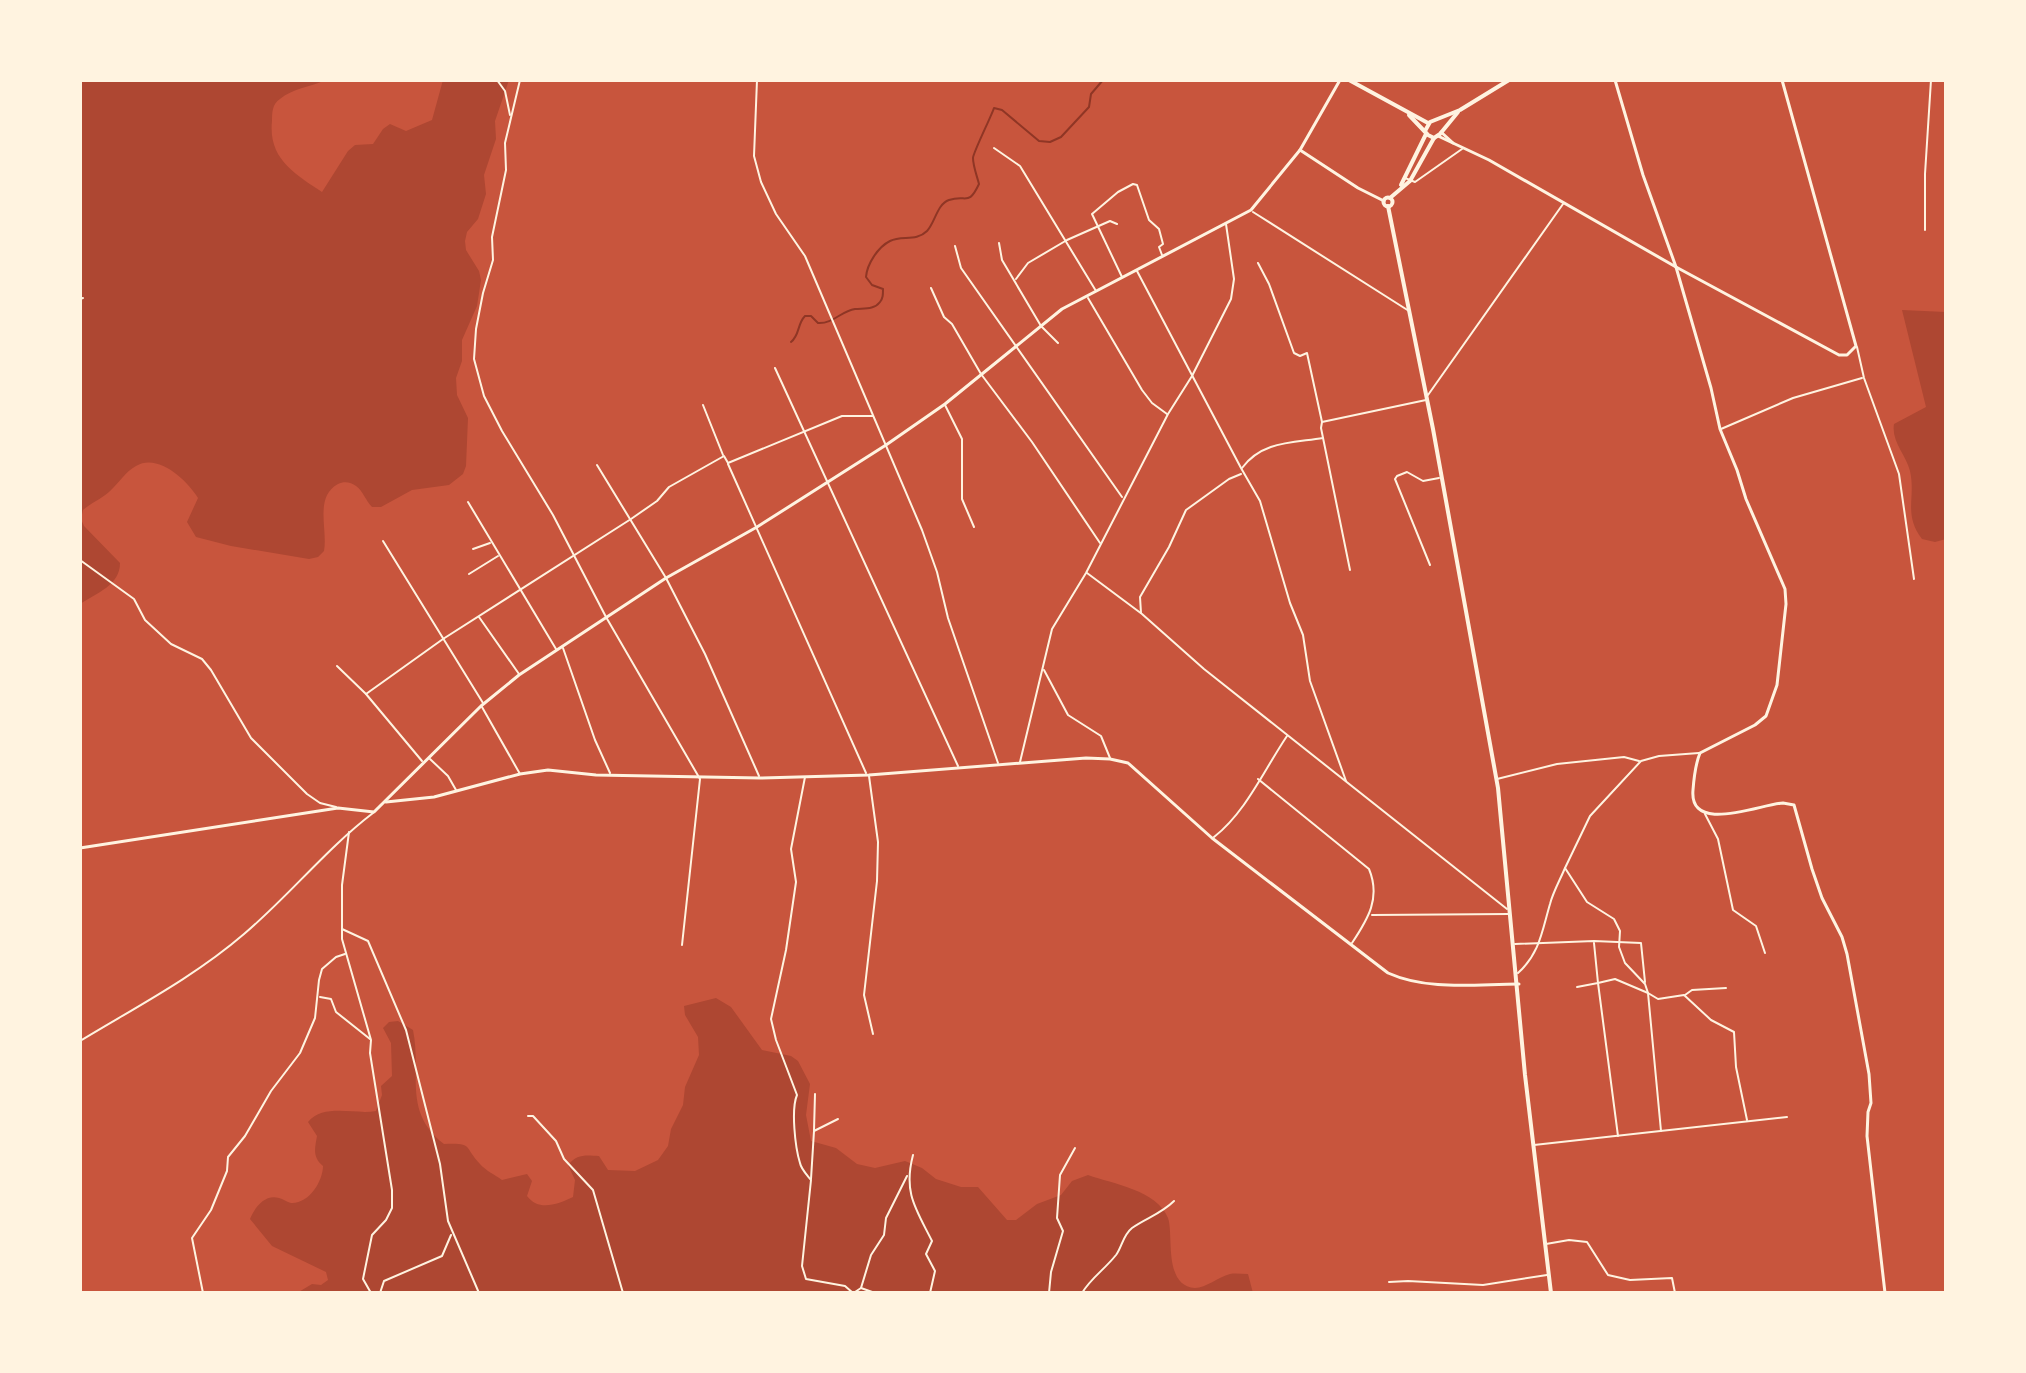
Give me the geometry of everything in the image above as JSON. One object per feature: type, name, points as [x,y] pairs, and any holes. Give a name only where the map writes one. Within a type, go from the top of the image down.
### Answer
[{"type":"main road","points":[[1349,80],[1408,114],[1440,125],[1439,134]]},
{"type":"main road","points":[[1415,166],[1431,122],[1460,110],[1509,80]]},
{"type":"main road","points":[[1460,110],[1407,180],[1384,201],[1388,206],[1427,398],[1497,779],[1533,1145],[1551,1293]]},
{"type":"main road","points":[[1408,114],[1426,132],[1439,134]]},
{"type":"main road","points":[[1388,206],[1393,203],[1390,198]]},
{"type":"street","points":[[497,80],[505,91],[510,116]]},
{"type":"street","points":[[520,80],[505,143],[506,170],[492,237],[493,260],[476,329],[474,359],[492,414],[553,515],[606,617],[700,779],[682,945]]},
{"type":"street","points":[[757,80],[754,146],[761,182],[776,214],[805,256],[886,445],[937,572],[948,618],[998,764]]},
{"type":"street","points":[[80,1041],[195,973],[246,933],[349,832],[386,802],[483,705],[519,675],[666,578],[757,527],[886,445],[945,404],[1062,309],[1251,210],[1300,150],[1340,80]]},
{"type":"street","points":[[1497,779],[1557,764],[1624,757],[1641,761],[1659,756],[1700,753],[1755,725],[1766,716],[1777,685],[1785,589],[1720,429],[1676,267],[1643,175],[1615,80]]},
{"type":"street","points":[[1782,80],[1864,378],[1899,474],[1914,579]]},
{"type":"street","points":[[1925,230],[1931,80]]},
{"type":"street","points":[[1439,134],[1839,355],[1852,352],[1856,346]]},
{"type":"street","points":[[994,148],[1020,166],[1096,291]]},
{"type":"street","points":[[1407,180],[1415,182],[1463,148]]},
{"type":"street","points":[[1300,150],[1384,201]]},
{"type":"street","points":[[1122,277],[1092,214],[1118,192],[1135,184],[1149,220],[1161,236],[1163,244],[1159,247],[1162,256]]},
{"type":"street","points":[[1322,422],[1427,398],[1564,203]]},
{"type":"street","points":[[1251,210],[1258,218],[1410,312]]},
{"type":"street","points":[[1016,279],[1028,263],[1067,240],[1110,221],[1117,224]]},
{"type":"street","points":[[1020,762],[1052,629],[1086,573],[1168,414],[1228,308],[1234,290],[1226,223]]},
{"type":"street","points":[[999,243],[1002,260],[1041,326],[1058,343]]},
{"type":"street","points":[[955,246],[961,268],[1123,499]]},
{"type":"street","points":[[1258,263],[1269,284],[1294,353],[1300,356],[1307,353],[1350,570]]},
{"type":"street","points":[[1136,269],[1260,501],[1290,603],[1303,635],[1310,681],[1346,781]]},
{"type":"street","points":[[931,288],[944,317],[952,324],[981,374],[1032,442],[1101,544]]},
{"type":"street","points":[[1087,296],[1142,390],[1152,403],[1168,414]]},
{"type":"street","points":[[775,368],[958,766]]},
{"type":"street","points":[[1720,429],[1793,398],[1864,378]]},
{"type":"street","points":[[945,404],[962,439],[962,499],[974,527]]},
{"type":"street","points":[[703,405],[868,774],[878,842],[877,881],[864,979],[864,995],[873,1034]]},
{"type":"street","points":[[728,463],[842,416],[873,416]]},
{"type":"street","points":[[1241,468],[1263,448],[1324,438]]},
{"type":"street","points":[[366,694],[443,639],[631,519],[657,501],[669,487],[724,456]]},
{"type":"street","points":[[597,465],[666,578],[705,654],[760,778]]},
{"type":"street","points":[[1430,565],[1395,479],[1407,472],[1423,481],[1440,477]]},
{"type":"street","points":[[1142,614],[1140,597],[1186,510],[1229,479],[1244,473]]},
{"type":"street","points":[[468,502],[556,650]]},
{"type":"street","points":[[383,541],[483,705],[520,774]]},
{"type":"street","points":[[473,549],[492,542]]},
{"type":"street","points":[[469,574],[499,555]]},
{"type":"street","points":[[80,560],[134,599],[145,620],[171,644],[202,659],[251,738],[307,794],[320,803],[338,808],[374,812]]},
{"type":"street","points":[[477,569],[480,575]]},
{"type":"street","points":[[1086,573],[1142,614],[1287,735],[1510,913]]},
{"type":"street","points":[[478,617],[519,675]]},
{"type":"street","points":[[563,646],[610,774]]},
{"type":"street","points":[[337,666],[366,694],[423,762]]},
{"type":"street","points":[[1044,670],[1068,715],[1101,736],[1110,759]]},
{"type":"street","points":[[1212,838],[1229,825],[1287,735]]},
{"type":"street","points":[[1700,753],[1696,762],[1693,796],[1718,839],[1733,910],[1756,926],[1765,953]]},
{"type":"street","points":[[428,757],[448,776],[456,791]]},
{"type":"street","points":[[386,802],[434,797],[520,774],[548,770],[700,779],[760,778],[1110,759],[1128,763],[1212,838],[1388,973],[1408,982],[1432,985],[1519,984]]},
{"type":"street","points":[[1518,974],[1529,963],[1540,943],[1550,902],[1590,816],[1641,761]]},
{"type":"street","points":[[805,776],[791,849],[796,882],[771,1019],[797,1095],[794,1121],[800,1165],[811,1180]]},
{"type":"street","points":[[1258,779],[1369,869],[1375,892],[1370,915],[1352,943]]},
{"type":"street","points":[[1704,813],[1725,815],[1783,803],[1794,805],[1798,812],[1817,883],[1844,946],[1869,1074],[1871,1103],[1867,1136],[1885,1293]]},
{"type":"street","points":[[80,848],[338,808]]},
{"type":"street","points":[[349,832],[342,885],[341,928],[371,1040],[370,1053],[389,1169],[392,1208],[372,1235],[363,1279],[371,1293]]},
{"type":"street","points":[[1565,868],[1587,902],[1614,919],[1620,931],[1619,942],[1625,963],[1645,984]]},
{"type":"street","points":[[1370,915],[1510,913]]},
{"type":"street","points":[[341,928],[368,941],[406,1030],[440,1164],[452,1232],[479,1293]]},
{"type":"street","points":[[1594,941],[1618,1136]]},
{"type":"street","points":[[1514,944],[1641,943],[1661,1131]]},
{"type":"street","points":[[203,1293],[192,1238],[211,1210],[227,1171],[228,1157],[300,1053],[315,1018],[322,969],[336,957],[346,954]]},
{"type":"street","points":[[1577,987],[1615,979],[1658,999],[1684,995],[1692,990],[1726,988]]},
{"type":"street","points":[[1684,995],[1711,1020],[1734,1032],[1736,1067],[1747,1120]]},
{"type":"street","points":[[318,996],[331,999],[336,1012],[371,1040]]},
{"type":"street","points":[[815,1094],[811,1180],[802,1266],[806,1279],[845,1286],[853,1293],[861,1288],[871,1255],[884,1235],[886,1218],[908,1175],[913,1155]]},
{"type":"street","points":[[528,1116],[533,1116],[556,1141],[564,1159],[593,1190],[623,1293]]},
{"type":"street","points":[[1533,1145],[1787,1117]]},
{"type":"street","points":[[814,1131],[838,1119]]},
{"type":"street","points":[[1049,1293],[1051,1272],[1063,1231],[1057,1218],[1060,1175],[1075,1148]]},
{"type":"street","points":[[908,1175],[911,1198],[932,1241],[926,1254],[935,1271],[930,1293]]},
{"type":"street","points":[[1082,1293],[1116,1255],[1127,1231],[1144,1219],[1158,1215],[1174,1201]]},
{"type":"street","points":[[380,1293],[384,1281],[442,1256],[452,1232]]},
{"type":"street","points":[[1545,1245],[1569,1240],[1587,1242],[1608,1275],[1630,1280],[1672,1278],[1675,1293]]},
{"type":"street","points":[[1389,1282],[1483,1285],[1520,1282],[1549,1275]]},
{"type":"street","points":[[861,1288],[875,1293]]},
{"type":"shaded area","points":[[80,80],[325,80],[285,95],[275,103],[272,118],[274,146],[285,164],[322,192],[355,145],[373,144],[390,124],[406,131],[432,120],[443,80],[509,80],[495,121],[496,139],[484,175],[486,194],[478,219],[467,232],[465,241],[466,250],[481,280],[477,306],[462,340],[462,361],[456,378],[457,395],[468,418],[463,474],[449,485],[412,490],[381,507],[372,507],[354,485],[345,482],[338,484],[326,497],[324,505],[324,551],[318,557],[309,559],[196,537],[187,522],[198,498],[187,484],[162,466],[145,463],[136,466],[109,492],[83,510],[81,519],[84,526],[120,563],[112,583],[80,604]]},
{"type":"shaded area","points":[[1902,310],[1946,312],[1946,539],[1935,542],[1922,539],[1913,522],[1910,471],[1894,430],[1894,424],[1926,407]]},
{"type":"shaded area","points":[[716,998],[731,1007],[762,1050],[791,1056],[798,1061],[810,1084],[806,1115],[811,1141],[836,1148],[857,1164],[875,1168],[905,1161],[922,1168],[936,1179],[961,1187],[978,1187],[1007,1220],[1016,1220],[1037,1204],[1061,1195],[1072,1181],[1088,1175],[1121,1185],[1144,1194],[1162,1208],[1170,1226],[1174,1269],[1185,1285],[1199,1288],[1230,1274],[1248,1274],[1253,1293],[297,1293],[312,1284],[321,1285],[328,1280],[326,1272],[272,1246],[250,1219],[258,1206],[269,1198],[298,1202],[309,1196],[318,1185],[323,1166],[316,1156],[317,1136],[308,1122],[315,1116],[331,1111],[376,1111],[382,1095],[381,1086],[392,1076],[391,1043],[383,1028],[389,1022],[398,1021],[413,1030],[418,1105],[431,1131],[444,1144],[467,1147],[482,1166],[502,1180],[527,1174],[532,1181],[527,1196],[532,1201],[549,1205],[573,1197],[575,1180],[568,1165],[582,1156],[599,1156],[608,1170],[635,1171],[658,1160],[668,1146],[671,1129],[683,1105],[685,1087],[699,1055],[698,1037],[685,1015],[684,1006]]},
{"type":"waterway","points":[[791,342],[805,316],[823,323],[850,310],[878,305],[883,289],[872,285],[866,277],[871,261],[890,241],[918,236],[927,231],[945,202],[972,195],[979,184],[973,158],[994,108],[1002,110],[1039,141],[1050,142],[1061,137],[1089,107],[1091,94],[1103,80]]}]
